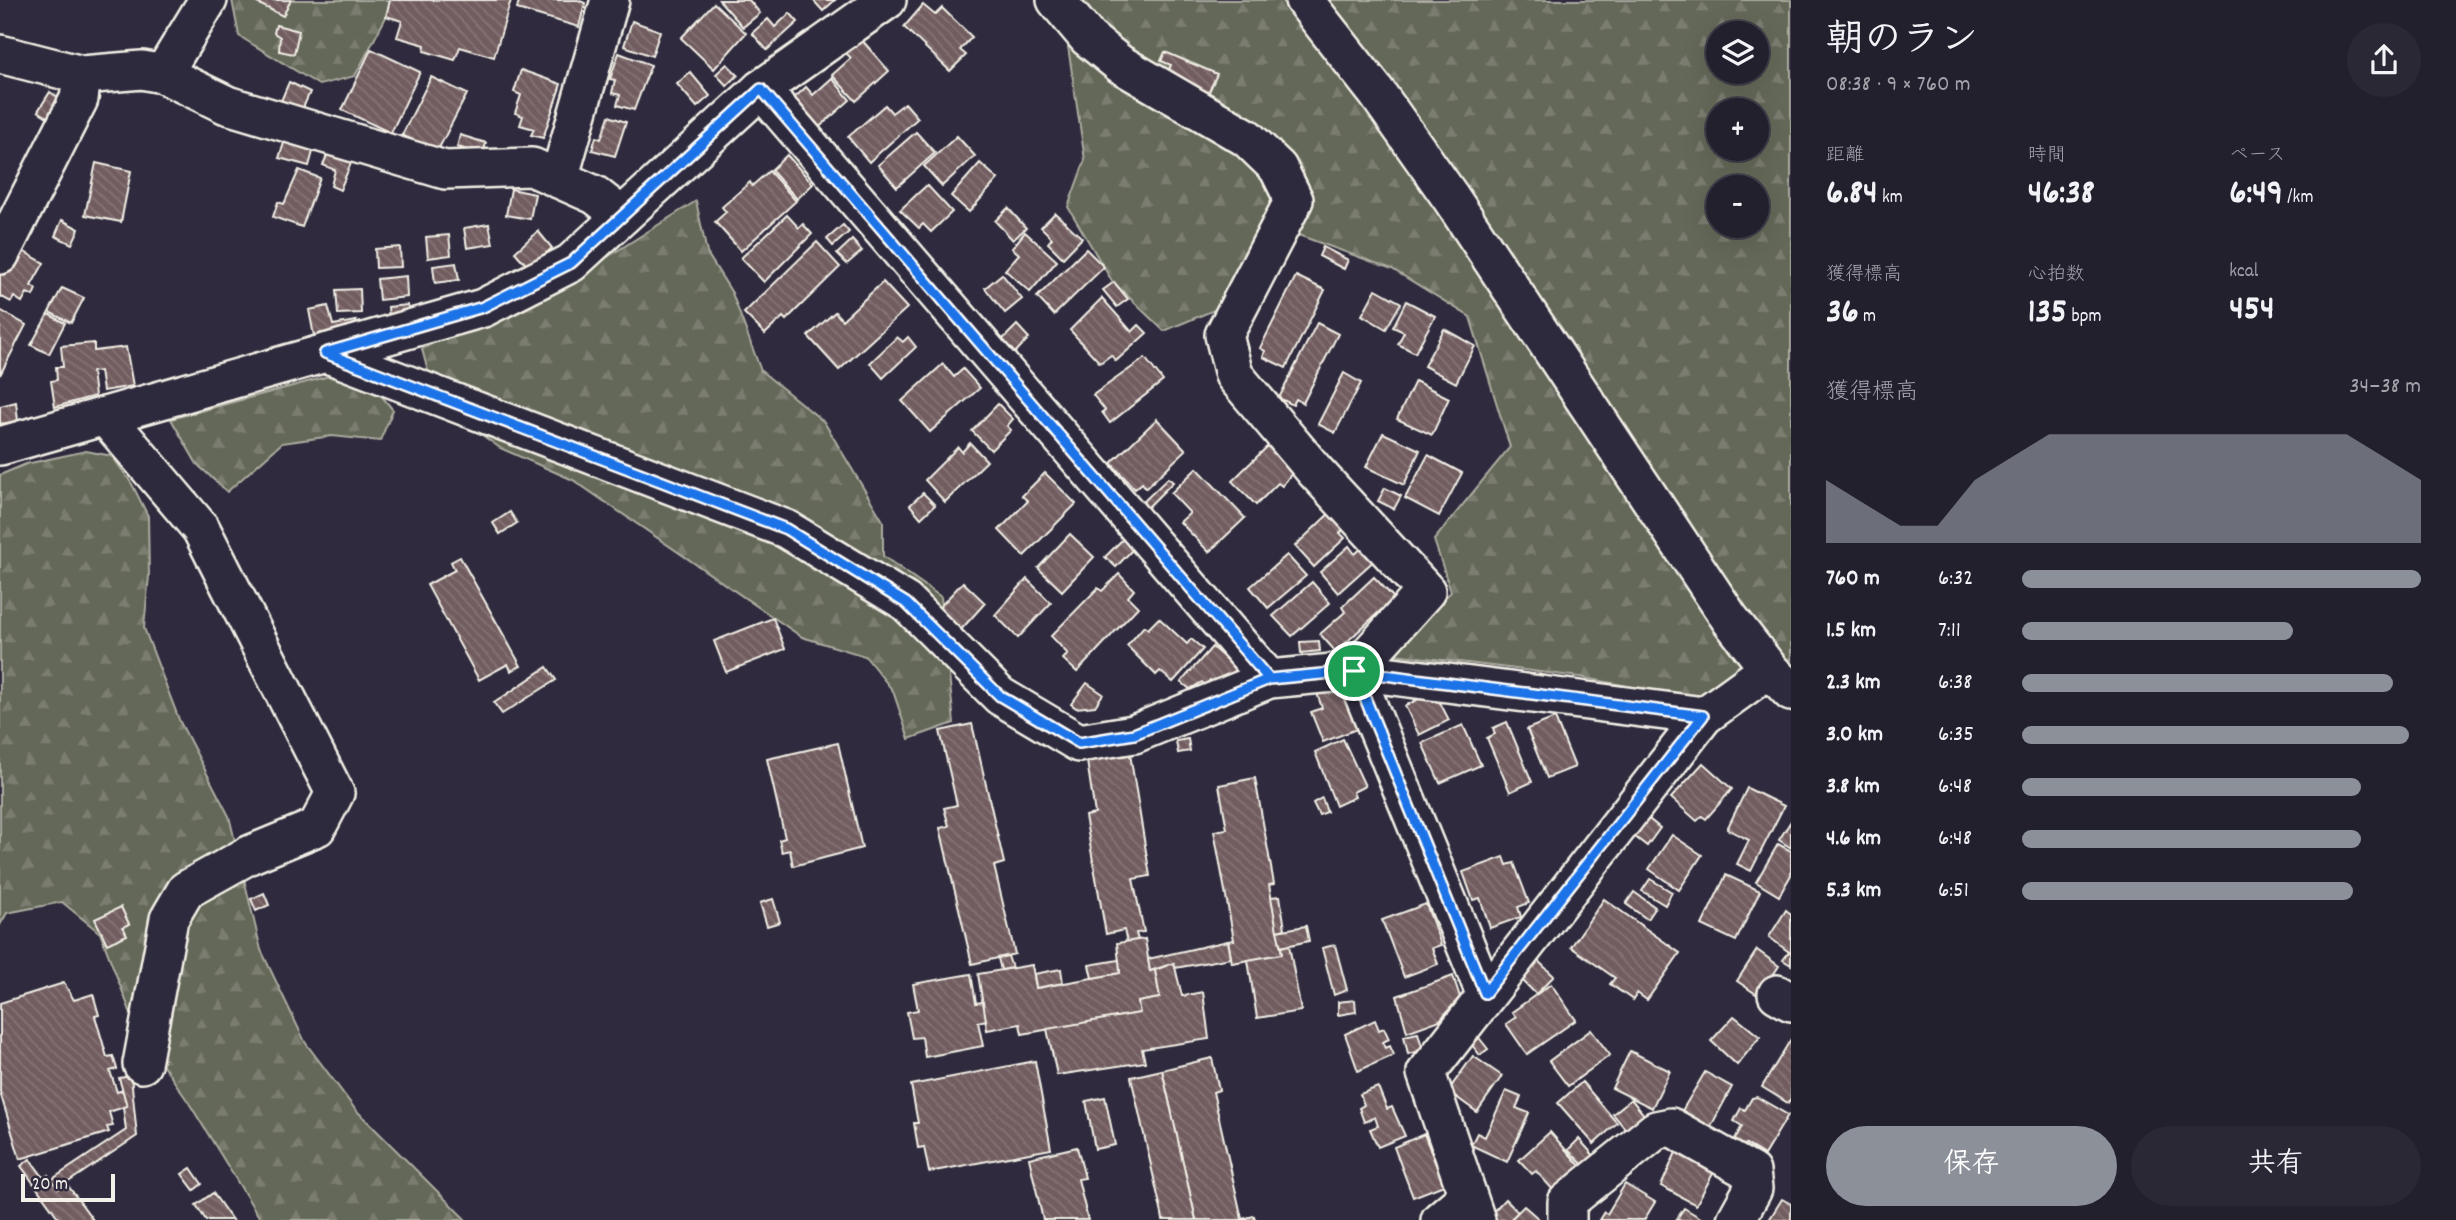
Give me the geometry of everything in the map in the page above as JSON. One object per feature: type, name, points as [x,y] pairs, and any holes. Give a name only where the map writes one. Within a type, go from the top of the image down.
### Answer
[{"type":"street","points":[[163,74],[208,0]]},
{"type":"street","points":[[559,179],[610,0]]},
{"type":"street","points":[[0,446],[483,307],[571,263],[761,89],[887,0]]},
{"type":"street","points":[[1056,0],[1088,38],[1120,64],[1247,138],[1278,168],[1294,200],[1224,335],[1234,375],[1315,471],[1426,591],[1354,671]]},
{"type":"street","points":[[1304,0],[1377,93],[1451,198],[1562,370],[1730,619],[1780,680],[1703,716],[1485,993],[1426,1073],[1461,1212]]},
{"type":"street","points":[[0,54],[82,75],[142,70],[163,74],[227,105],[445,170],[532,167],[595,195],[622,216]]},
{"type":"street","points":[[0,255],[79,99],[82,75]]},
{"type":"street","points":[[761,89],[1269,679]]},
{"type":"street","points":[[325,353],[786,529],[906,603],[1000,696],[1079,743],[1134,734],[1269,679],[1354,671],[1703,716]]},
{"type":"street","points":[[105,416],[201,528],[335,793],[317,827],[249,855],[186,890],[169,919],[142,1064]]},
{"type":"street","points":[[1354,671],[1485,993]]},
{"type":"street","points":[[1567,1220],[1567,1202],[1656,1130],[1671,1127],[1751,1172],[1753,1189],[1736,1220]]},
{"type":"green space","points":[[232,0],[395,0],[355,76],[319,85],[239,36]]},
{"type":"green space","points":[[1061,0],[1791,0],[1791,705],[1741,677],[1691,698],[1580,677],[1386,653],[1451,592],[1434,540],[1510,447],[1470,317],[1392,269],[1290,232],[1250,295],[1164,331],[1112,281],[1068,207],[1085,160]]},
{"type":"green space","points":[[696,201],[707,253],[732,293],[761,371],[824,422],[883,521],[883,556],[941,597],[954,723],[909,739],[893,691],[865,656],[802,637],[573,480],[500,448],[436,402],[422,349],[474,321],[541,299]]},
{"type":"green space","points":[[359,368],[393,410],[380,441],[332,436],[282,443],[227,492],[197,464],[171,419]]},
{"type":"green space","points":[[86,451],[112,456],[132,484],[148,516],[149,576],[144,628],[180,722],[229,816],[261,950],[305,1042],[355,1109],[466,1220],[261,1220],[189,1103],[135,1024],[100,933],[62,902],[7,913],[0,925],[0,475],[26,464]]},
{"type":"building","points":[[251,0],[291,0],[283,16]]},
{"type":"building","points":[[390,0],[511,0],[494,57],[460,47],[455,60],[424,51],[425,45],[397,37],[402,21],[386,16]]},
{"type":"building","points":[[519,0],[578,0],[585,3],[579,27],[517,9]]},
{"type":"building","points":[[719,0],[749,0],[760,13],[743,27]]},
{"type":"building","points":[[813,0],[835,0],[823,11]]},
{"type":"building","points":[[714,3],[746,33],[714,69],[681,38]]},
{"type":"building","points":[[923,5],[935,15],[942,8],[972,37],[960,50],[966,55],[950,71],[904,27]]},
{"type":"building","points":[[790,13],[798,22],[767,50],[752,33],[768,19],[775,27]]},
{"type":"building","points":[[632,21],[660,31],[652,56],[624,46]]},
{"type":"building","points":[[276,25],[299,31],[294,54],[279,51],[280,37],[274,33]]},
{"type":"building","points":[[861,39],[889,71],[856,101],[832,75],[851,58],[846,53]]},
{"type":"building","points":[[371,49],[420,72],[391,133],[342,110]]},
{"type":"building","points":[[1165,52],[1217,74],[1208,94],[1166,76],[1171,65],[1161,61]]},
{"type":"building","points":[[619,53],[651,65],[634,110],[617,105],[620,95],[612,93],[615,80],[610,79]]},
{"type":"building","points":[[727,64],[738,75],[727,86],[716,74]]},
{"type":"building","points":[[521,70],[561,84],[543,138],[531,135],[534,129],[520,125],[523,116],[515,113],[521,95],[514,92]]},
{"type":"building","points":[[690,72],[710,96],[697,107],[677,84]]},
{"type":"building","points":[[431,77],[467,94],[437,152],[402,135]]},
{"type":"building","points":[[832,78],[850,100],[816,130],[791,101],[806,87],[813,95]]},
{"type":"building","points":[[289,82],[310,92],[299,117],[278,108]]},
{"type":"building","points":[[50,92],[61,99],[49,118],[38,111]]},
{"type":"building","points":[[905,103],[918,118],[869,162],[848,137],[885,105],[892,113]]},
{"type":"building","points":[[609,116],[626,122],[615,156],[592,150],[596,137],[601,139]]},
{"type":"building","points":[[916,132],[935,153],[897,187],[878,165]]},
{"type":"building","points":[[460,135],[486,143],[483,154],[457,147]]},
{"type":"building","points":[[957,136],[975,156],[942,186],[924,166]]},
{"type":"building","points":[[285,140],[314,148],[309,166],[279,158]]},
{"type":"building","points":[[328,153],[351,163],[340,190],[331,186],[335,170],[323,165]]},
{"type":"building","points":[[787,155],[813,184],[797,199],[771,170]]},
{"type":"building","points":[[96,163],[131,171],[121,222],[85,215]]},
{"type":"building","points":[[980,163],[998,179],[969,212],[951,196]]},
{"type":"building","points":[[299,170],[320,178],[302,227],[273,217],[278,202],[284,204]]},
{"type":"building","points":[[769,171],[796,201],[741,251],[715,222],[726,212],[722,207],[750,182],[752,186]]},
{"type":"building","points":[[927,185],[952,212],[931,232],[923,224],[919,228],[900,210]]},
{"type":"building","points":[[511,189],[535,194],[530,219],[506,215]]},
{"type":"building","points":[[1008,208],[1026,228],[1013,240],[995,221]]},
{"type":"building","points":[[1055,213],[1082,238],[1063,258],[1048,243],[1052,238],[1041,227]]},
{"type":"building","points":[[787,215],[799,228],[803,224],[812,234],[764,282],[741,258]]},
{"type":"building","points":[[62,220],[79,229],[72,244],[55,236]]},
{"type":"building","points":[[489,224],[493,244],[467,248],[464,228]]},
{"type":"building","points":[[843,225],[849,232],[833,246],[827,239]]},
{"type":"building","points":[[538,231],[552,248],[529,268],[515,252]]},
{"type":"building","points":[[1025,232],[1057,261],[1030,292],[1005,270],[1019,254],[1012,248]]},
{"type":"building","points":[[449,235],[451,255],[428,258],[426,237]]},
{"type":"building","points":[[852,240],[862,251],[847,264],[837,254]]},
{"type":"building","points":[[817,242],[840,267],[786,320],[783,317],[765,334],[744,313]]},
{"type":"building","points":[[12,245],[44,263],[31,286],[36,289],[33,296],[27,293],[22,302],[14,297],[11,302],[0,296],[0,265]]},
{"type":"building","points":[[400,247],[401,267],[376,268],[375,249]]},
{"type":"building","points":[[1323,247],[1348,260],[1344,269],[1319,256]]},
{"type":"building","points":[[1086,249],[1104,267],[1054,315],[1037,297]]},
{"type":"building","points":[[456,263],[459,280],[435,283],[433,266]]},
{"type":"building","points":[[1002,274],[1022,299],[1005,313],[985,288]]},
{"type":"building","points":[[406,276],[407,297],[379,300],[377,279]]},
{"type":"building","points":[[1296,276],[1325,290],[1286,368],[1263,357],[1265,351],[1260,348]]},
{"type":"building","points":[[883,282],[907,308],[839,370],[808,336],[835,312],[842,320]]},
{"type":"building","points":[[1114,282],[1128,299],[1117,307],[1103,290]]},
{"type":"building","points":[[62,288],[84,298],[71,323],[49,312]]},
{"type":"building","points":[[360,289],[361,313],[338,314],[336,290]]},
{"type":"building","points":[[1376,289],[1401,303],[1386,329],[1362,315]]},
{"type":"building","points":[[1102,298],[1132,332],[1139,325],[1147,333],[1116,361],[1111,355],[1100,363],[1070,330]]},
{"type":"building","points":[[1406,301],[1435,316],[1415,353],[1398,344],[1404,332],[1393,327]]},
{"type":"building","points":[[408,305],[410,326],[390,328],[388,307]]},
{"type":"building","points":[[328,306],[333,325],[356,321],[357,330],[314,336],[309,310]]},
{"type":"building","points":[[0,310],[26,325],[0,375]]},
{"type":"building","points":[[48,314],[65,323],[49,354],[31,345]]},
{"type":"building","points":[[1317,323],[1338,334],[1303,403],[1296,399],[1293,405],[1279,398]]},
{"type":"building","points":[[1017,325],[1029,338],[1011,357],[998,344]]},
{"type":"building","points":[[1444,329],[1475,346],[1456,383],[1424,366]]},
{"type":"building","points":[[897,337],[903,342],[908,337],[916,347],[883,378],[870,363]]},
{"type":"building","points":[[94,343],[94,351],[126,347],[133,386],[103,391],[100,371],[92,372],[95,396],[55,407],[51,381],[57,380],[56,367],[63,367],[61,346]]},
{"type":"building","points":[[1145,358],[1163,381],[1110,423],[1102,412],[1105,410],[1093,395]]},
{"type":"building","points":[[943,364],[954,377],[963,369],[980,388],[930,432],[902,401]]},
{"type":"building","points":[[1344,373],[1361,383],[1335,433],[1318,424]]},
{"type":"building","points":[[1415,381],[1449,398],[1432,435],[1397,419]]},
{"type":"building","points":[[16,402],[18,421],[0,424],[0,406]]},
{"type":"building","points":[[998,404],[1013,419],[1007,426],[1011,430],[991,450],[972,431]]},
{"type":"building","points":[[1157,419],[1186,450],[1146,488],[1142,483],[1135,489],[1111,463]]},
{"type":"building","points":[[1383,433],[1420,450],[1404,485],[1366,467]]},
{"type":"building","points":[[1274,440],[1298,465],[1282,486],[1278,483],[1256,505],[1232,481]]},
{"type":"building","points":[[970,443],[987,461],[945,502],[925,480],[958,447],[962,452]]},
{"type":"building","points":[[1428,455],[1462,473],[1439,516],[1405,498]]},
{"type":"building","points":[[1197,468],[1245,518],[1209,552],[1180,522],[1190,513],[1171,493]]},
{"type":"building","points":[[1045,473],[1076,504],[1024,556],[999,530],[1028,501],[1022,496]]},
{"type":"building","points":[[1168,478],[1173,482],[1146,509],[1141,504]]},
{"type":"building","points":[[1385,488],[1401,496],[1394,509],[1378,501]]},
{"type":"building","points":[[923,493],[935,505],[921,518],[910,505]]},
{"type":"building","points":[[1333,510],[1348,525],[1340,533],[1345,538],[1314,567],[1295,546]]},
{"type":"building","points":[[510,512],[517,523],[500,534],[493,523]]},
{"type":"building","points":[[1070,534],[1094,557],[1062,591],[1038,568]]},
{"type":"building","points":[[1124,538],[1134,548],[1116,567],[1105,557]]},
{"type":"building","points":[[1365,545],[1377,558],[1338,593],[1320,572],[1349,546],[1355,554]]},
{"type":"building","points":[[1287,555],[1306,576],[1268,608],[1250,587]]},
{"type":"building","points":[[460,557],[521,666],[511,671],[508,664],[479,680],[427,585],[455,570],[451,562]]},
{"type":"building","points":[[1119,574],[1134,590],[1128,597],[1138,607],[1077,672],[1063,659],[1068,654],[1051,636],[1098,588],[1102,591]]},
{"type":"building","points":[[1374,577],[1394,598],[1336,652],[1320,634],[1345,612],[1342,607]]},
{"type":"building","points":[[1027,579],[1051,603],[1018,638],[995,615]]},
{"type":"building","points":[[963,582],[985,603],[958,633],[935,612]]},
{"type":"building","points":[[1312,582],[1330,603],[1292,636],[1273,616]]},
{"type":"building","points":[[773,618],[785,649],[726,672],[714,641]]},
{"type":"building","points":[[1159,618],[1187,644],[1191,639],[1203,649],[1173,682],[1160,671],[1156,675],[1127,646],[1144,626],[1148,629]]},
{"type":"building","points":[[1319,641],[1320,651],[1301,653],[1300,642]]},
{"type":"building","points":[[1212,647],[1240,672],[1216,685],[1210,680],[1205,686],[1202,682],[1190,689],[1181,682]]},
{"type":"building","points":[[547,667],[556,680],[502,714],[494,703]]},
{"type":"building","points":[[1087,683],[1103,694],[1095,706],[1076,708],[1071,704]]},
{"type":"building","points":[[1339,684],[1357,729],[1323,742],[1311,712],[1322,708],[1317,693]]},
{"type":"building","points":[[1434,691],[1449,720],[1419,735],[1405,706]]},
{"type":"building","points":[[1555,718],[1575,767],[1547,778],[1527,729]]},
{"type":"building","points":[[1507,722],[1532,782],[1510,792],[1487,738],[1495,734],[1493,728]]},
{"type":"building","points":[[972,724],[1004,863],[994,866],[1015,954],[972,964],[940,828],[949,826],[944,808],[957,805],[940,731]]},
{"type":"building","points":[[1463,725],[1481,765],[1440,783],[1422,743]]},
{"type":"building","points":[[1188,739],[1190,751],[1178,753],[1176,741]]},
{"type":"building","points":[[1343,739],[1365,786],[1353,792],[1355,797],[1336,806],[1315,752]]},
{"type":"building","points":[[838,743],[862,848],[793,866],[790,850],[782,852],[779,840],[785,838],[767,759]]},
{"type":"building","points":[[1130,754],[1150,876],[1133,879],[1144,932],[1136,933],[1138,940],[1127,942],[1124,930],[1106,934],[1085,816],[1095,814],[1087,761]]},
{"type":"building","points":[[1703,763],[1732,789],[1706,819],[1702,816],[1697,821],[1671,798]]},
{"type":"building","points":[[1255,778],[1274,884],[1269,885],[1282,954],[1232,963],[1228,941],[1234,940],[1214,831],[1227,829],[1219,785]]},
{"type":"building","points":[[1747,788],[1784,806],[1751,871],[1737,864],[1749,840],[1727,829]]},
{"type":"building","points":[[1322,798],[1327,812],[1319,815],[1313,803]]},
{"type":"building","points":[[1644,815],[1660,828],[1647,846],[1630,833]]},
{"type":"building","points":[[1791,821],[1791,848],[1779,840]]},
{"type":"building","points":[[1672,835],[1702,855],[1679,890],[1649,869]]},
{"type":"building","points":[[1778,844],[1791,851],[1791,875],[1779,896],[1756,882]]},
{"type":"building","points":[[1504,857],[1507,865],[1514,863],[1529,903],[1518,907],[1521,917],[1490,928],[1480,898],[1473,900],[1463,872]]},
{"type":"building","points":[[1726,875],[1760,891],[1736,941],[1702,925]]},
{"type":"building","points":[[1650,879],[1672,892],[1665,905],[1642,891]]},
{"type":"building","points":[[1634,892],[1655,907],[1647,919],[1626,904]]},
{"type":"building","points":[[264,893],[269,905],[256,911],[251,899]]},
{"type":"building","points":[[1280,896],[1285,929],[1277,931],[1271,897]]},
{"type":"building","points":[[773,899],[780,922],[767,926],[760,903]]},
{"type":"building","points":[[1604,899],[1680,953],[1647,1000],[1637,993],[1633,1000],[1610,984],[1615,978],[1571,947]]},
{"type":"building","points":[[1426,904],[1441,945],[1432,948],[1438,964],[1404,977],[1382,920]]},
{"type":"building","points":[[121,907],[129,924],[123,927],[127,935],[107,944],[95,919]]},
{"type":"building","points":[[1786,910],[1791,914],[1791,965],[1783,960],[1789,952],[1769,937]]},
{"type":"building","points":[[1306,926],[1309,941],[1281,947],[1277,931]]},
{"type":"building","points":[[1145,939],[1150,971],[1155,970],[1160,998],[1138,1002],[1140,1013],[1022,1034],[1020,1024],[987,1030],[978,974],[1032,965],[1036,988],[1120,973],[1117,943]]},
{"type":"building","points":[[1228,941],[1231,958],[1175,968],[1174,963],[1150,971],[1148,959]]},
{"type":"building","points":[[1289,945],[1301,1011],[1257,1018],[1248,960],[1282,954],[1281,947]]},
{"type":"building","points":[[1335,945],[1347,990],[1334,995],[1322,948]]},
{"type":"building","points":[[1757,950],[1779,966],[1759,996],[1737,981]]},
{"type":"building","points":[[1008,956],[1012,968],[1001,970],[998,958]]},
{"type":"building","points":[[1535,958],[1554,976],[1536,994],[1517,975]]},
{"type":"building","points":[[1119,960],[1120,973],[1092,978],[1089,965]]},
{"type":"building","points":[[1174,963],[1182,996],[1203,992],[1209,1039],[1142,1049],[1145,1062],[1057,1075],[1047,1029],[1140,1013],[1138,1002],[1160,998],[1155,970]]},
{"type":"building","points":[[1061,969],[1063,983],[1036,988],[1034,974]]},
{"type":"building","points":[[971,974],[976,1003],[983,1002],[986,1020],[978,1022],[983,1046],[925,1057],[922,1037],[912,1038],[907,1012],[918,1010],[913,984]]},
{"type":"building","points":[[1453,976],[1460,997],[1440,1020],[1407,1032],[1397,996]]},
{"type":"building","points":[[64,983],[74,1000],[93,994],[99,1015],[95,1016],[107,1057],[113,1056],[117,1069],[110,1071],[117,1092],[123,1090],[127,1106],[109,1112],[113,1126],[107,1127],[109,1132],[20,1159],[0,1092],[0,1003]]},
{"type":"building","points":[[1551,984],[1576,1020],[1527,1054],[1506,1024],[1516,1017],[1512,1012]]},
{"type":"building","points":[[1355,1000],[1356,1012],[1338,1015],[1338,1002]]},
{"type":"building","points":[[1734,1016],[1760,1037],[1737,1065],[1711,1041]]},
{"type":"building","points":[[1375,1020],[1379,1030],[1384,1028],[1389,1039],[1383,1042],[1386,1048],[1390,1046],[1394,1055],[1358,1071],[1345,1034]]},
{"type":"building","points":[[1591,1030],[1610,1055],[1568,1086],[1549,1061]]},
{"type":"building","points":[[1418,1033],[1423,1050],[1408,1054],[1404,1036]]},
{"type":"building","points":[[1476,1034],[1488,1049],[1480,1055],[1468,1040]]},
{"type":"building","points":[[1791,1039],[1791,1098],[1788,1103],[1762,1087]]},
{"type":"building","points":[[1630,1051],[1670,1071],[1652,1108],[1612,1088]]},
{"type":"building","points":[[1473,1056],[1502,1076],[1477,1112],[1448,1091]]},
{"type":"building","points":[[1212,1058],[1219,1090],[1213,1092],[1242,1219],[1254,1216],[1255,1220],[1196,1220],[1162,1070]]},
{"type":"building","points":[[1035,1061],[1051,1149],[929,1172],[924,1147],[918,1148],[914,1123],[918,1123],[911,1085]]},
{"type":"building","points":[[1162,1070],[1196,1220],[1163,1220],[1131,1077]]},
{"type":"building","points":[[1705,1072],[1732,1087],[1709,1130],[1680,1114]]},
{"type":"building","points":[[131,1076],[137,1136],[58,1189],[51,1180],[126,1130],[123,1107],[127,1106],[119,1078]]},
{"type":"building","points":[[1582,1082],[1617,1123],[1594,1144],[1558,1103]]},
{"type":"building","points":[[1378,1087],[1387,1109],[1392,1107],[1405,1136],[1378,1147],[1370,1129],[1378,1126],[1375,1117],[1364,1122],[1359,1108],[1364,1105],[1360,1094]]},
{"type":"building","points":[[1506,1091],[1521,1097],[1516,1108],[1529,1113],[1507,1162],[1471,1145],[1477,1133],[1485,1137]]},
{"type":"building","points":[[1105,1097],[1115,1145],[1095,1149],[1086,1101]]},
{"type":"building","points":[[1757,1097],[1788,1115],[1764,1155],[1746,1144],[1743,1149],[1733,1143],[1742,1126],[1734,1121],[1741,1108],[1745,1110],[1752,1098]]},
{"type":"building","points":[[1631,1099],[1645,1116],[1627,1131],[1613,1114]]},
{"type":"building","points":[[1550,1132],[1581,1167],[1555,1192],[1536,1171],[1532,1174],[1519,1160]]},
{"type":"building","points":[[1424,1134],[1444,1185],[1413,1197],[1394,1147]]},
{"type":"building","points":[[1579,1139],[1596,1158],[1586,1168],[1568,1150]]},
{"type":"building","points":[[1077,1147],[1085,1178],[1078,1179],[1088,1220],[1043,1220],[1029,1158]]},
{"type":"building","points":[[1677,1150],[1715,1170],[1696,1205],[1661,1186]]},
{"type":"building","points":[[30,1159],[44,1178],[48,1175],[58,1189],[66,1183],[93,1220],[60,1220],[21,1166]]},
{"type":"building","points":[[191,1168],[202,1184],[194,1190],[182,1174]]},
{"type":"building","points":[[1625,1184],[1655,1202],[1644,1220],[1599,1220],[1604,1212],[1607,1214]]},
{"type":"building","points":[[213,1193],[232,1220],[206,1220],[196,1205]]},
{"type":"building","points":[[1505,1199],[1518,1212],[1510,1220],[1496,1220],[1490,1215]]},
{"type":"building","points":[[1782,1199],[1791,1204],[1791,1220],[1769,1220]]},
{"type":"building","points":[[1524,1206],[1540,1220],[1510,1220]]},
{"type":"building","points":[[1684,1208],[1704,1220],[1676,1220]]},
{"type":"route","points":[[1354,671],[1269,679],[1134,734],[1079,743],[1000,696],[906,603],[786,529],[325,353],[483,307],[571,263],[761,89],[1269,679],[1354,671],[1485,993],[1703,716],[1354,671]]}]
